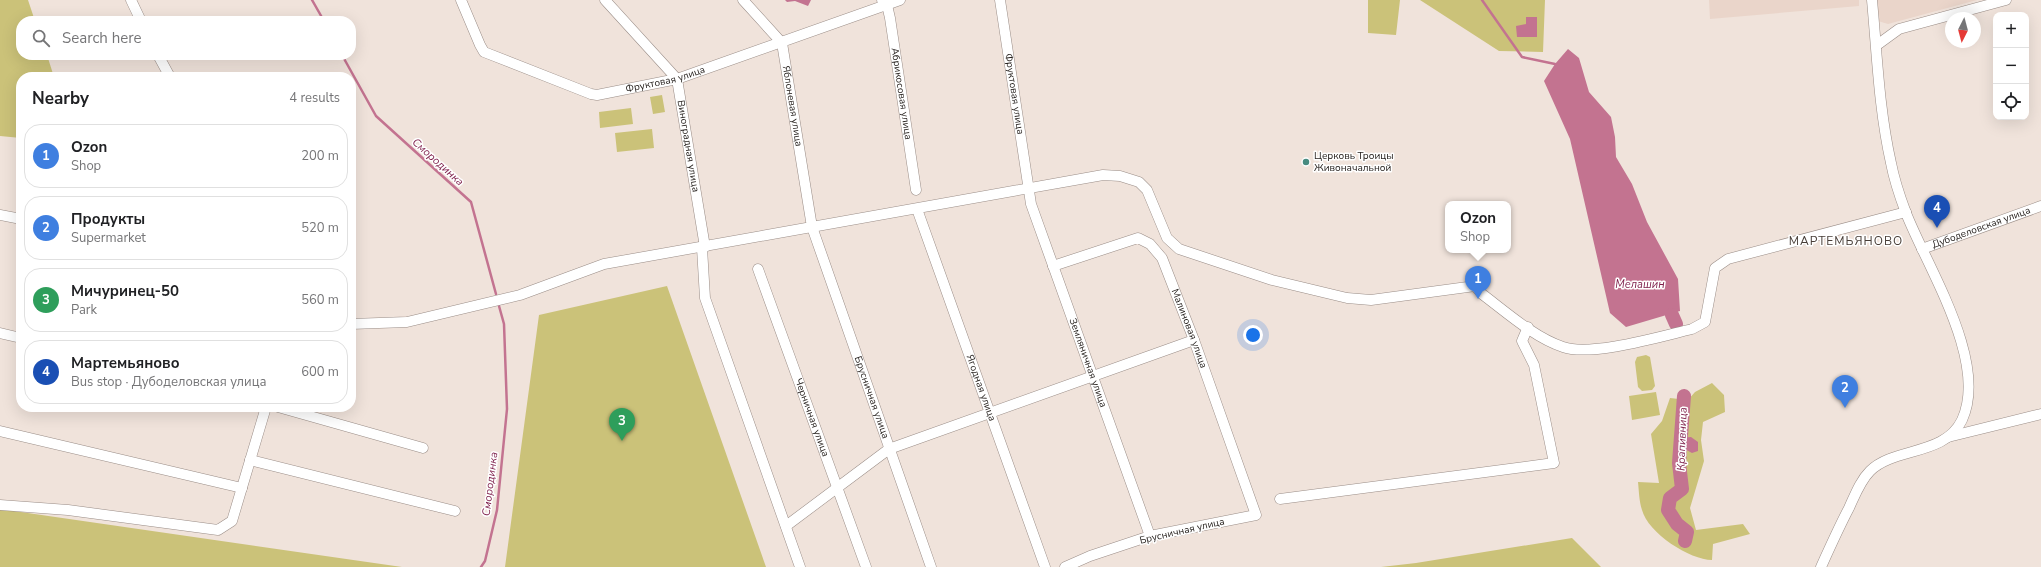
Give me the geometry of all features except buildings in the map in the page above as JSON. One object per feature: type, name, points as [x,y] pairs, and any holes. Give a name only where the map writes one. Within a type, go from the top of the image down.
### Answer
[{"type":"street","points":[[131,0],[139,16]]},
{"type":"street","name":"Фруктовая улица","points":[[461,0],[480,46],[484,52],[597,95],[677,79],[782,43],[885,2],[900,0]]},
{"type":"street","points":[[605,0],[677,79]]},
{"type":"street","points":[[743,0],[782,43]]},
{"type":"street","name":"Фруктовая улица","points":[[1000,0],[1029,189]]},
{"type":"street","points":[[1872,0],[1891,164],[1906,212],[1955,324],[1963,348],[1969,390],[1962,420],[1948,437]]},
{"type":"street","points":[[1877,45],[1899,29],[2006,0]]},
{"type":"street","name":"Абрикосовая улица","points":[[885,2],[916,190]]},
{"type":"street","name":"Яблоневая улица","points":[[782,43],[812,227]]},
{"type":"street","points":[[161,60],[167,72]]},
{"type":"street","name":"Виноградная улица","points":[[677,79],[703,248]]},
{"type":"street","points":[[356,324],[407,322],[520,294],[604,264],[703,248],[1103,175],[1120,176],[1139,182],[1147,190],[1167,238],[1179,249],[1272,280],[1347,298],[1371,300],[1475,286],[1482,294],[1546,340],[1565,348],[1597,350],[1692,329],[1705,322],[1715,268],[1728,259],[1906,212]]},
{"type":"street","name":"Земляничная улица","points":[[1029,189],[1031,204],[1150,536]]},
{"type":"street","name":"Дубоделовская улица","points":[[1922,249],[2041,206]]},
{"type":"street","name":"Ягодная улица","points":[[917,209],[1045,567]]},
{"type":"street","points":[[0,215],[16,219]]},
{"type":"street","name":"Брусничная улица","points":[[812,227],[931,567]]},
{"type":"street","name":"Малиновая улица","points":[[1053,266],[1138,238],[1150,244],[1162,258],[1194,340],[1256,515]]},
{"type":"street","points":[[703,248],[705,298],[800,567]]},
{"type":"street","name":"Черничная улица","points":[[758,269],[866,567]]},
{"type":"street","points":[[1280,499],[1554,463],[1534,365],[1522,341],[1528,327]]},
{"type":"street","points":[[0,333],[16,337]]},
{"type":"street","points":[[786,526],[889,449],[1194,340]]},
{"type":"street","points":[[0,505],[68,510],[218,530],[232,521],[264,412]]},
{"type":"street","points":[[296,412],[423,448]]},
{"type":"street","points":[[1821,567],[1861,483],[1871,470],[1895,456],[1928,447],[1948,437],[2041,414]]},
{"type":"street","points":[[0,431],[242,488]]},
{"type":"street","points":[[250,460],[455,510]]},
{"type":"street","name":"Брусничная улица","points":[[1065,567],[1090,556],[1150,536],[1256,515]]},
{"type":"shaded area","points":[[0,0],[28,0],[33,16],[16,16],[16,60],[49,60],[52,72],[16,72],[16,138],[0,136]]},
{"type":"shaded area","points":[[1368,0],[1400,0],[1396,35],[1368,33]]},
{"type":"shaded area","points":[[1420,0],[1545,0],[1543,52],[1499,51]]},
{"type":"shaded area","points":[[1709,0],[1859,0],[1859,6],[1710,19]]},
{"type":"shaded area","points":[[1876,0],[1977,0],[1888,24],[1878,21]]},
{"type":"shaded area","points":[[662,95],[665,112],[653,114],[650,97]]},
{"type":"shaded area","points":[[631,108],[633,124],[600,128],[599,112]]},
{"type":"shaded area","points":[[652,129],[654,148],[617,152],[615,133]]},
{"type":"shaded area","points":[[667,286],[766,567],[505,567],[539,315]]},
{"type":"shaded area","points":[[1646,355],[1650,357],[1655,386],[1652,390],[1642,391],[1638,387],[1635,362],[1637,357]]},
{"type":"shaded area","points":[[1712,383],[1724,395],[1725,412],[1703,422],[1701,440],[1704,461],[1690,508],[1696,530],[1743,524],[1750,534],[1713,544],[1712,560],[1703,559],[1682,550],[1671,544],[1652,528],[1642,510],[1638,482],[1659,483],[1651,434],[1662,421],[1670,398],[1688,400],[1695,392]]},
{"type":"shaded area","points":[[1656,392],[1660,415],[1632,420],[1629,396]]},
{"type":"shaded area","points":[[0,509],[402,567],[0,567]]},
{"type":"shaded area","points":[[1572,538],[1601,567],[1381,567],[1416,563]]},
{"type":"water","points":[[785,0],[811,0],[808,6],[795,1],[787,2]]},
{"type":"water","points":[[1526,17],[1537,17],[1537,37],[1517,37],[1516,26],[1526,24]]},
{"type":"water","name":"Мелашин","points":[[1568,49],[1579,58],[1589,92],[1611,117],[1615,137],[1616,157],[1632,184],[1647,222],[1678,279],[1680,311],[1626,327],[1610,313],[1570,139],[1544,81],[1555,64]]},
{"type":"water","points":[[1691,437],[1698,442],[1698,451],[1692,453],[1679,446],[1678,438]]},
{"type":"waterway","name":"Смородинка","points":[[312,0],[321,16]]},
{"type":"waterway","name":"Крапивница","points":[[1482,0],[1522,57],[1555,64]]},
{"type":"waterway","name":"Смородинка","points":[[345,60],[351,72]]},
{"type":"waterway","name":"Смородинка","points":[[356,80],[376,116],[471,202],[496,294]]},
{"type":"waterway","name":"Смородинка","points":[[481,567],[485,561],[497,510],[507,409],[504,324],[499,306]]},
{"type":"waterway","name":"Крапивница","points":[[1672,315],[1676,324]]},
{"type":"waterway","name":"Крапивница","points":[[1684,396],[1679,463],[1682,489],[1670,498],[1668,510],[1677,524],[1687,532],[1685,541]]},
{"type":"place","name":"Церковь Троицы Живоначальной","points":[[1306,162]]},
{"type":"place","name":"Мартемьяново","points":[[1937,228]]},
{"type":"place","name":"Ozon","points":[[1478,299]]},
{"type":"place","name":"Продукты","points":[[1845,408]]},
{"type":"place","name":"Мичуринец-50","points":[[622,441]]},
{"type":"district","name":"МАРТЕМЬЯНОВО","points":[[1846,241]]}]
